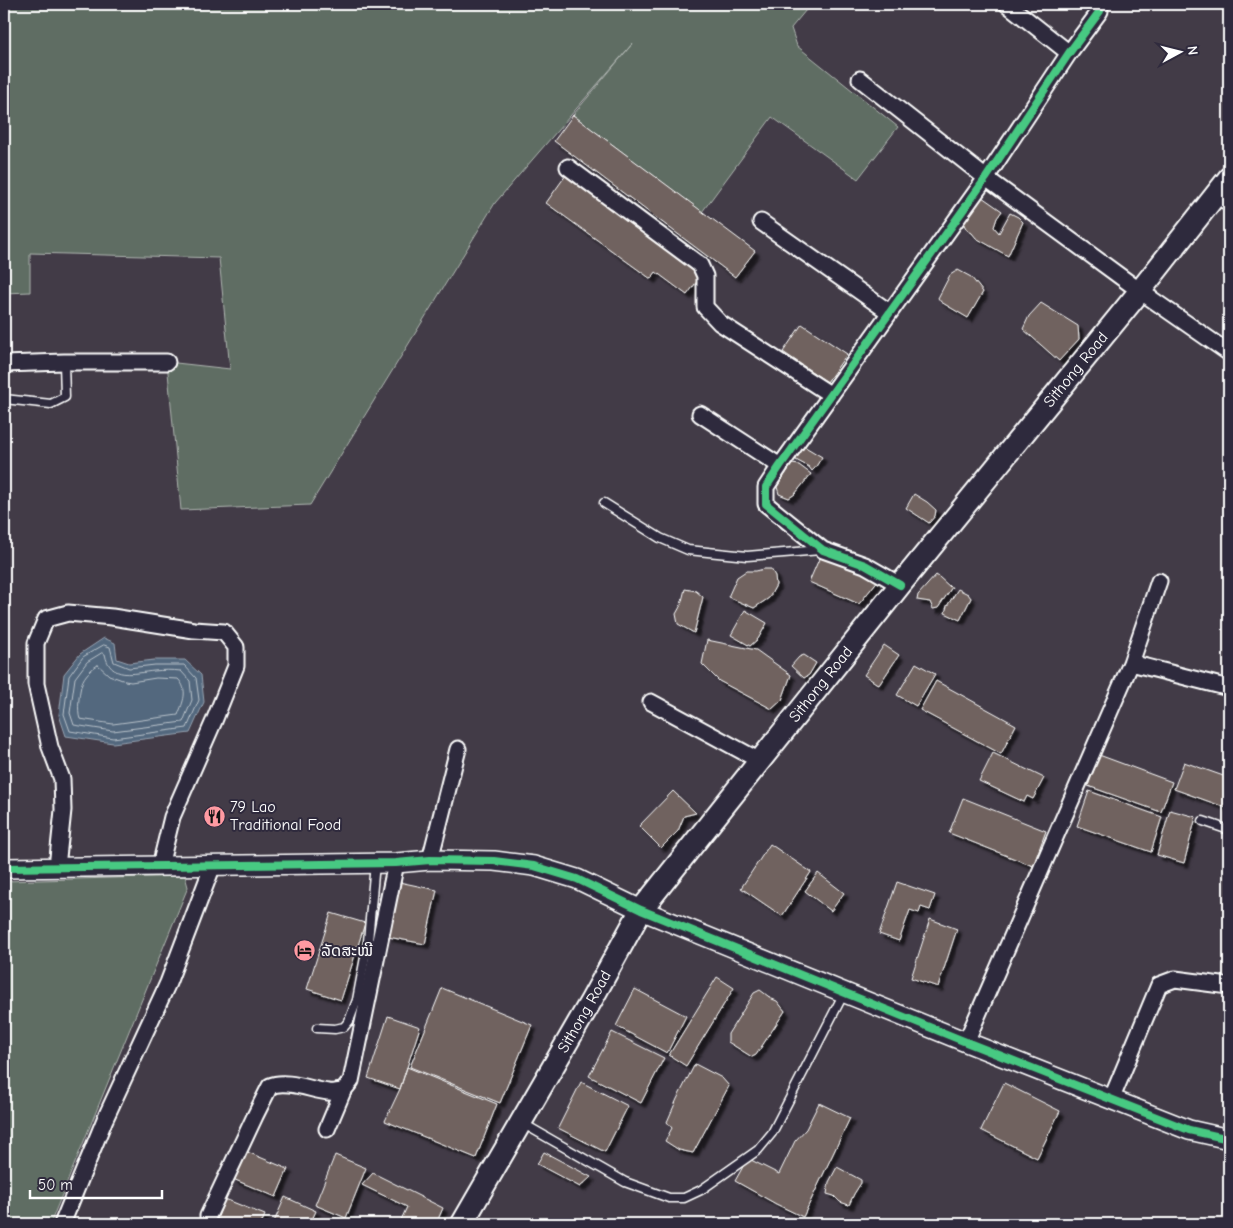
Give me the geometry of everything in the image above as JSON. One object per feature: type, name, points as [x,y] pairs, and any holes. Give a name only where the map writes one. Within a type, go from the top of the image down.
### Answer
[{"type":"main road","name":"Sithong Road","points":[[462,1224],[591,1001],[641,910],[900,585],[1140,291],[1225,192]]},
{"type":"street","points":[[1007,4],[1069,53]]},
{"type":"street","points":[[900,585],[865,565],[823,550],[766,504],[766,487],[986,178],[1069,53],[1100,11]]},
{"type":"street","points":[[860,79],[986,178],[1140,291],[1229,353]]},
{"type":"street","points":[[568,167],[700,265],[706,276],[704,307],[720,323],[831,395]]},
{"type":"street","points":[[761,222],[889,312]]},
{"type":"street","points":[[4,364],[167,362]]},
{"type":"street","points":[[700,414],[780,466]]},
{"type":"street","points":[[966,1042],[1131,662],[1159,581]]},
{"type":"street","points":[[58,867],[63,810],[62,779],[50,747],[36,684],[36,643],[46,619],[68,613],[112,617],[194,630],[224,632],[236,647],[236,666],[172,818],[160,866]]},
{"type":"street","points":[[1131,662],[1229,688]]},
{"type":"street","points":[[651,702],[760,761]]},
{"type":"street","points":[[430,860],[458,749]]},
{"type":"street","points":[[4,868],[396,863],[430,860],[494,861],[534,866],[578,879],[641,910],[1111,1100],[1189,1130],[1229,1139]]},
{"type":"street","points":[[327,1129],[344,1091],[351,1081],[396,863]]},
{"type":"street","points":[[62,1224],[106,1119],[168,982],[214,865]]},
{"type":"street","points":[[1111,1100],[1159,986],[1175,979],[1229,986]]},
{"type":"street","points":[[208,1216],[270,1086],[284,1084],[330,1092],[344,1091]]},
{"type":"lane","points":[[4,398],[51,404],[65,397],[64,362]]},
{"type":"lane","points":[[604,503],[660,538],[688,550],[747,556],[823,550]]},
{"type":"lane","points":[[1203,821],[1229,830]]},
{"type":"lane","points":[[317,1028],[335,1029],[344,1027],[349,1021],[357,1000],[368,941],[375,863]]},
{"type":"lane","points":[[521,1122],[625,1182],[670,1198],[684,1198],[701,1190],[758,1150],[772,1134],[844,993]]},
{"type":"green space","points":[[4,4],[811,4],[791,28],[797,46],[898,127],[858,179],[772,117],[702,212],[573,115],[633,43],[495,203],[310,505],[181,510],[167,362],[230,369],[219,258],[30,253],[30,292],[4,293]]},
{"type":"green space","points":[[185,876],[188,887],[50,1224],[4,1224],[4,881]]},
{"type":"water","points":[[104,638],[115,643],[117,659],[129,663],[154,660],[185,660],[201,675],[204,702],[190,733],[113,743],[66,736],[59,715],[64,674],[80,654]]},
{"type":"building","points":[[573,115],[755,251],[735,277],[554,141]]},
{"type":"building","points":[[566,175],[703,273],[687,295],[656,272],[651,279],[546,203]]},
{"type":"building","points":[[982,197],[1002,211],[994,227],[999,233],[1010,213],[1023,222],[1008,256],[976,238],[967,230],[963,223]]},
{"type":"building","points":[[958,270],[971,277],[983,292],[968,318],[941,302],[938,298],[950,275]]},
{"type":"building","points":[[1041,303],[1078,326],[1079,339],[1059,361],[1023,329],[1029,316]]},
{"type":"building","points":[[802,324],[847,354],[827,382],[783,352]]},
{"type":"building","points":[[802,445],[822,457],[812,471],[809,467],[796,460],[796,454]]},
{"type":"building","points":[[792,464],[799,465],[811,474],[795,494],[789,498],[779,494],[777,487]]},
{"type":"building","points":[[914,494],[936,510],[935,516],[929,523],[906,508]]},
{"type":"building","points":[[832,555],[879,579],[859,604],[809,582],[819,559]]},
{"type":"building","points":[[771,569],[775,576],[776,585],[769,598],[754,608],[728,597],[737,577],[746,571]]},
{"type":"building","points":[[936,575],[952,587],[938,608],[933,609],[930,602],[917,600],[918,595]]},
{"type":"building","points":[[685,589],[696,591],[703,597],[694,633],[678,624],[676,614],[681,605]]},
{"type":"building","points":[[958,589],[968,594],[971,598],[960,620],[945,613],[947,606]]},
{"type":"building","points":[[745,610],[767,623],[758,639],[750,646],[731,635]]},
{"type":"building","points":[[707,640],[756,650],[791,675],[782,700],[772,709],[719,681],[702,664]]},
{"type":"building","points":[[884,645],[899,655],[879,685],[864,675]]},
{"type":"building","points":[[804,655],[816,663],[809,675],[804,678],[791,666],[799,657]]},
{"type":"building","points":[[916,663],[935,674],[916,706],[897,695]]},
{"type":"building","points":[[936,681],[1016,725],[1001,754],[920,710]]},
{"type":"building","points":[[993,753],[1044,778],[1033,799],[1027,796],[1024,802],[979,781]]},
{"type":"building","points":[[1099,755],[1172,782],[1161,812],[1088,786]]},
{"type":"building","points":[[1184,762],[1229,778],[1229,802],[1227,808],[1174,789]]},
{"type":"building","points":[[673,791],[696,813],[684,816],[678,831],[661,848],[639,826]]},
{"type":"building","points":[[1089,791],[1162,817],[1151,852],[1077,826]]},
{"type":"building","points":[[963,798],[1046,831],[1033,866],[949,833]]},
{"type":"building","points":[[1170,810],[1196,817],[1184,863],[1157,855]]},
{"type":"building","points":[[770,844],[811,872],[782,916],[741,888]]},
{"type":"building","points":[[818,873],[844,893],[831,911],[805,891]]},
{"type":"building","points":[[399,882],[437,890],[425,944],[388,937]]},
{"type":"building","points":[[897,882],[935,895],[930,910],[921,907],[919,913],[910,910],[899,941],[879,934]]},
{"type":"building","points":[[331,913],[365,923],[341,1000],[307,989]]},
{"type":"building","points":[[930,919],[957,929],[938,987],[911,978]]},
{"type":"building","points":[[717,977],[734,988],[686,1066],[669,1055]]},
{"type":"building","points":[[442,988],[532,1025],[500,1103],[410,1067]]},
{"type":"building","points":[[635,989],[686,1016],[667,1053],[616,1026]]},
{"type":"building","points":[[760,990],[777,1001],[785,1011],[756,1055],[752,1057],[728,1042],[728,1034],[754,993]]},
{"type":"building","points":[[388,1016],[420,1027],[400,1089],[368,1078]]},
{"type":"building","points":[[612,1032],[664,1058],[641,1103],[589,1076]]},
{"type":"building","points":[[695,1064],[722,1078],[729,1086],[693,1153],[679,1150],[665,1141],[672,1128],[667,1122]]},
{"type":"building","points":[[407,1067],[497,1104],[476,1158],[385,1121],[400,1089]]},
{"type":"building","points":[[581,1082],[628,1106],[605,1152],[558,1128]]},
{"type":"building","points":[[1004,1083],[1060,1111],[1037,1158],[981,1130]]},
{"type":"building","points":[[819,1103],[850,1118],[803,1217],[735,1181],[749,1159],[779,1174],[795,1141],[806,1129]]},
{"type":"building","points":[[245,1151],[288,1169],[276,1197],[233,1179]]},
{"type":"building","points":[[544,1152],[591,1177],[580,1187],[537,1164]]},
{"type":"building","points":[[335,1155],[366,1168],[346,1218],[315,1205]]},
{"type":"building","points":[[837,1167],[861,1180],[849,1205],[827,1194],[829,1182]]},
{"type":"building","points":[[373,1173],[443,1208],[436,1224],[399,1224],[407,1207],[362,1185]]},
{"type":"building","points":[[285,1197],[316,1211],[310,1224],[273,1224]]},
{"type":"building","points":[[225,1199],[265,1215],[261,1224],[231,1224],[217,1219]]},
{"type":"cycle path","points":[[900,585],[865,565],[823,550],[766,504],[766,487],[986,178],[1069,53],[1100,11]]},
{"type":"cycle path","points":[[4,868],[396,863],[430,860],[494,861],[534,866],[577,879],[641,910],[1189,1130],[1229,1139]]},
{"type":"place","name":"79 Lao Traditional Food","points":[[214,816]]},
{"type":"place","name":"ລັດສະໝີ","points":[[305,951]]}]
